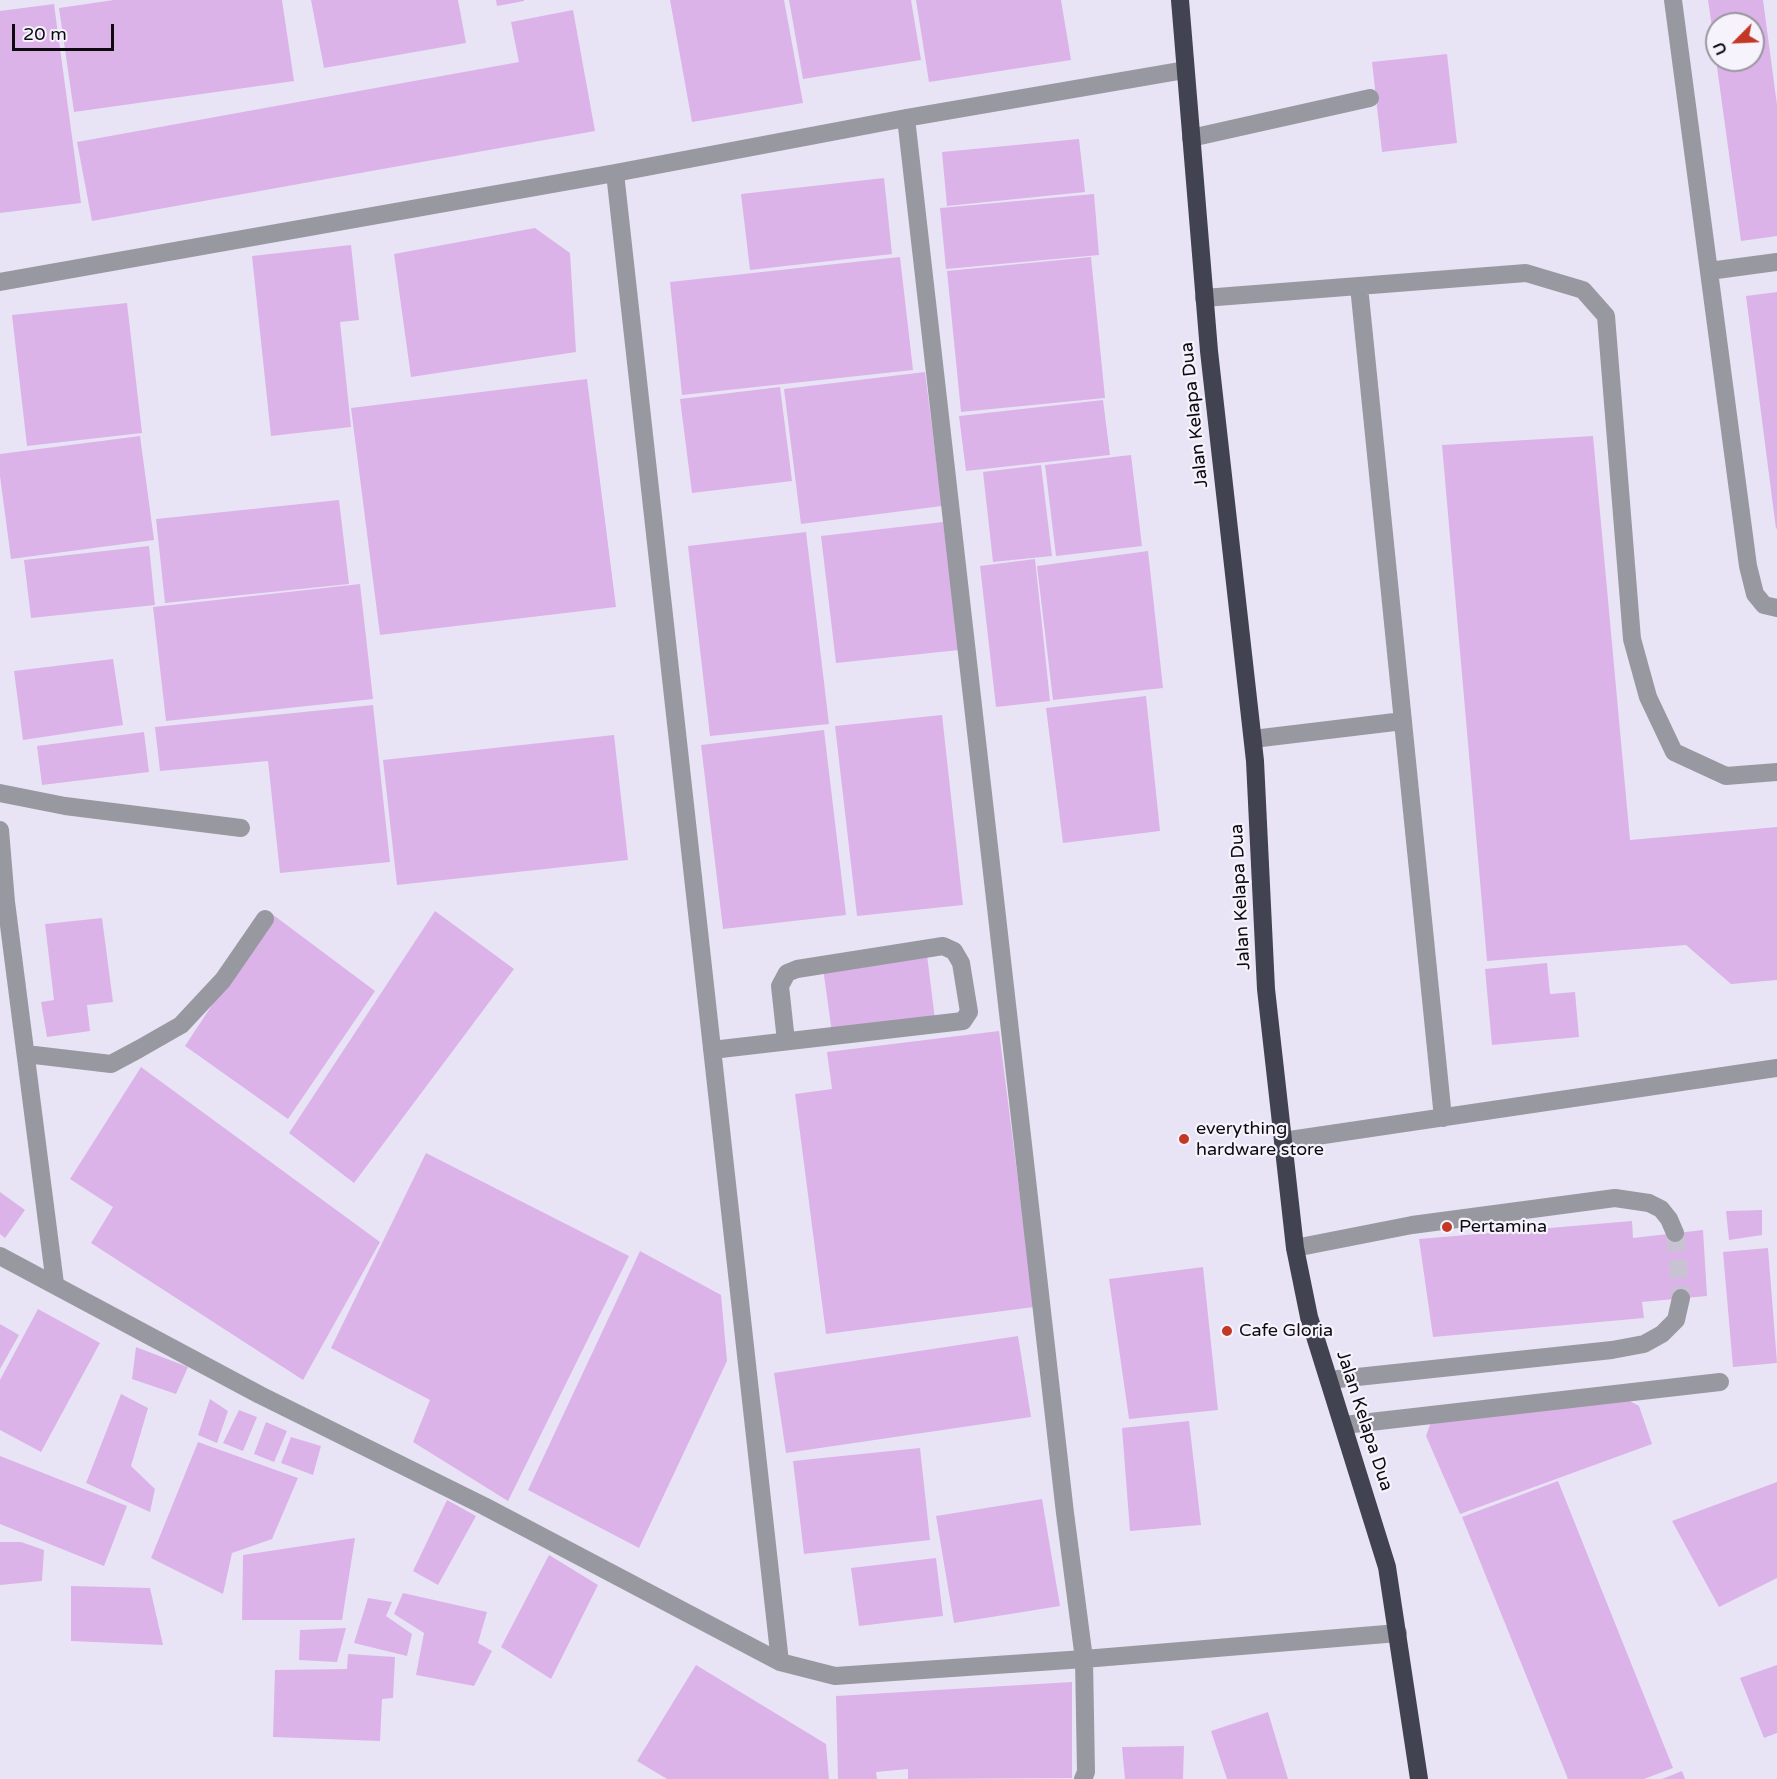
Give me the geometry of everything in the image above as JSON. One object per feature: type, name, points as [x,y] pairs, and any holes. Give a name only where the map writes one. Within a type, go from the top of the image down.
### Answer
[{"type":"highway","name":"Jalan Kelapa Dua","points":[[1182,0],[1185,70],[1204,298],[1252,739],[1266,989],[1295,1248],[1309,1317],[1388,1567],[1419,1779]]},
{"type":"street","points":[[1673,0],[1748,566],[1755,594],[1764,605],[1777,608]]},
{"type":"street","points":[[0,282],[615,174],[906,118],[1185,70]]},
{"type":"street","points":[[1191,138],[1370,98]]},
{"type":"street","points":[[906,118],[1065,1513],[1084,1659],[1086,1772],[1083,1779]]},
{"type":"street","points":[[615,174],[780,1662]]},
{"type":"street","points":[[1709,271],[1777,262]]},
{"type":"street","points":[[1204,298],[1526,273],[1583,290],[1606,316],[1632,639],[1648,697],[1674,752],[1726,776],[1777,772]]},
{"type":"street","points":[[1359,286],[1443,1118]]},
{"type":"street","points":[[1252,739],[1403,721]]},
{"type":"street","points":[[0,793],[65,806],[241,828]]},
{"type":"street","points":[[0,830],[55,1284]]},
{"type":"street","points":[[26,1053],[111,1064],[139,1049],[181,1025],[223,980],[265,919]]},
{"type":"street","points":[[712,1050],[963,1021],[969,1012],[961,963],[954,951],[943,946],[797,969],[787,974],[780,986],[786,1041]]},
{"type":"street","points":[[1283,1141],[1777,1068]]},
{"type":"street","points":[[1295,1248],[1412,1226],[1615,1198],[1649,1203],[1660,1209],[1669,1219],[1675,1233]]},
{"type":"street","points":[[0,1256],[260,1395],[484,1506],[780,1662],[835,1676],[1084,1659],[1398,1633]]},
{"type":"street","points":[[1329,1380],[1644,1344],[1662,1334],[1676,1320],[1681,1298]]},
{"type":"street","points":[[1344,1425],[1720,1382]]},
{"type":"building","points":[[114,0],[282,0],[294,81],[74,112],[59,8]]},
{"type":"building","points":[[311,0],[458,0],[466,43],[324,68]]},
{"type":"building","points":[[496,0],[524,0],[524,1],[497,6]]},
{"type":"building","points":[[670,0],[784,0],[803,103],[692,122]]},
{"type":"building","points":[[789,0],[911,0],[921,60],[803,79]]},
{"type":"building","points":[[916,0],[1061,0],[1071,60],[929,82]]},
{"type":"building","points":[[1708,0],[1763,0],[1765,12],[1710,12]]},
{"type":"building","points":[[54,4],[81,203],[0,213],[0,11]]},
{"type":"building","points":[[573,10],[595,131],[92,221],[77,142],[519,62],[511,22]]},
{"type":"building","points":[[1765,15],[1777,105],[1777,236],[1741,241],[1718,72],[1765,72]]},
{"type":"building","points":[[1447,54],[1457,143],[1382,152],[1372,62]]},
{"type":"building","points":[[1079,139],[1085,192],[947,206],[942,152]]},
{"type":"building","points":[[884,178],[892,254],[750,270],[741,194]]},
{"type":"building","points":[[1094,194],[1099,255],[946,269],[940,208]]},
{"type":"building","points":[[535,228],[570,253],[576,352],[411,377],[394,254]]},
{"type":"building","points":[[351,245],[359,320],[340,322],[351,427],[271,436],[252,256]]},
{"type":"building","points":[[900,257],[913,370],[682,395],[670,282]]},
{"type":"building","points":[[1091,257],[1105,398],[961,412],[947,271]]},
{"type":"building","points":[[1777,292],[1777,528],[1776,529],[1746,296]]},
{"type":"building","points":[[127,303],[142,433],[27,446],[12,315]]},
{"type":"building","points":[[925,372],[942,506],[801,524],[784,389]]},
{"type":"building","points":[[587,379],[616,607],[380,635],[351,408]]},
{"type":"building","points":[[780,387],[792,481],[692,493],[680,399]]},
{"type":"building","points":[[1103,400],[1110,455],[966,471],[959,416]]},
{"type":"building","points":[[140,436],[154,540],[11,559],[0,476],[0,454]]},
{"type":"building","points":[[1593,436],[1630,840],[1777,827],[1777,980],[1731,984],[1686,945],[1487,961],[1442,445]]},
{"type":"building","points":[[1131,455],[1142,546],[1056,556],[1045,465]]},
{"type":"building","points":[[1041,465],[1052,556],[993,562],[983,472]]},
{"type":"building","points":[[339,500],[349,584],[165,603],[156,519]]},
{"type":"building","points":[[943,522],[959,650],[836,663],[821,536]]},
{"type":"building","points":[[806,532],[829,724],[710,736],[688,546]]},
{"type":"building","points":[[149,546],[155,605],[31,618],[24,560]]},
{"type":"building","points":[[1148,551],[1163,688],[1053,700],[1037,566]]},
{"type":"building","points":[[1035,559],[1050,701],[996,707],[980,566]]},
{"type":"building","points":[[360,584],[373,699],[166,721],[153,607]]},
{"type":"building","points":[[113,659],[123,725],[23,740],[14,671]]},
{"type":"building","points":[[1146,696],[1160,831],[1063,843],[1046,708]]},
{"type":"building","points":[[373,705],[390,862],[280,873],[268,761],[160,771],[155,727]]},
{"type":"building","points":[[942,715],[963,905],[857,916],[835,726]]},
{"type":"building","points":[[824,730],[846,915],[723,929],[701,745]]},
{"type":"building","points":[[144,732],[149,772],[42,785],[37,746]]},
{"type":"building","points":[[614,735],[628,860],[397,885],[383,760]]},
{"type":"building","points":[[435,911],[514,969],[354,1183],[289,1133]]},
{"type":"building","points":[[272,914],[375,991],[288,1119],[185,1046]]},
{"type":"building","points":[[102,918],[113,1002],[87,1005],[90,1031],[47,1037],[41,1002],[54,1000],[45,924]]},
{"type":"building","points":[[927,955],[935,1019],[832,1033],[823,968]]},
{"type":"building","points":[[1547,963],[1550,994],[1575,992],[1579,1037],[1492,1045],[1485,969]]},
{"type":"building","points":[[999,1031],[1034,1307],[826,1334],[795,1094],[832,1089],[827,1052]]},
{"type":"building","points":[[141,1067],[380,1242],[303,1380],[91,1243],[113,1207],[70,1179]]},
{"type":"building","points":[[426,1153],[629,1256],[508,1501],[413,1442],[430,1400],[331,1348]]},
{"type":"building","points":[[0,1192],[25,1210],[5,1238],[0,1234]]},
{"type":"building","points":[[1762,1210],[1762,1235],[1729,1240],[1726,1211]]},
{"type":"building","points":[[1632,1221],[1633,1238],[1703,1230],[1707,1296],[1642,1302],[1644,1318],[1433,1337],[1419,1239]]},
{"type":"building","points":[[1768,1248],[1777,1363],[1733,1367],[1723,1252]]},
{"type":"building","points":[[640,1251],[721,1295],[727,1361],[639,1548],[528,1490]]},
{"type":"building","points":[[1203,1267],[1218,1410],[1129,1419],[1109,1279]]},
{"type":"building","points":[[38,1309],[100,1343],[41,1452],[0,1430],[0,1380]]},
{"type":"building","points":[[0,1324],[19,1335],[0,1369]]},
{"type":"building","points":[[1018,1336],[1031,1417],[786,1453],[774,1373]]},
{"type":"building","points":[[136,1347],[188,1367],[176,1394],[132,1379]]},
{"type":"building","points":[[121,1394],[148,1408],[131,1466],[155,1489],[150,1512],[86,1483]]},
{"type":"building","points":[[210,1399],[228,1411],[217,1443],[198,1435]]},
{"type":"building","points":[[1628,1400],[1639,1406],[1652,1444],[1460,1514],[1426,1436],[1431,1422]]},
{"type":"building","points":[[239,1410],[257,1417],[243,1451],[223,1443]]},
{"type":"building","points":[[1189,1421],[1201,1525],[1130,1531],[1122,1428]]},
{"type":"building","points":[[266,1422],[287,1431],[274,1462],[254,1454]]},
{"type":"building","points":[[291,1437],[321,1446],[313,1475],[281,1463]]},
{"type":"building","points":[[198,1442],[298,1478],[272,1539],[232,1553],[223,1594],[151,1558]]},
{"type":"building","points":[[920,1448],[930,1540],[804,1554],[793,1461]]},
{"type":"building","points":[[0,1456],[127,1506],[104,1566],[0,1524]]},
{"type":"building","points":[[1558,1481],[1673,1768],[1644,1779],[1568,1779],[1462,1517]]},
{"type":"building","points":[[1777,1482],[1777,1578],[1719,1607],[1672,1521]]},
{"type":"building","points":[[1042,1499],[1060,1606],[954,1623],[936,1516]]},
{"type":"building","points":[[447,1500],[476,1516],[438,1585],[413,1571]]},
{"type":"building","points":[[355,1538],[342,1620],[242,1620],[243,1555]]},
{"type":"building","points":[[0,1542],[21,1542],[44,1550],[42,1581],[0,1585]]},
{"type":"building","points":[[549,1555],[598,1585],[551,1679],[501,1647]]},
{"type":"building","points":[[936,1558],[943,1616],[859,1626],[851,1568]]},
{"type":"building","points":[[71,1586],[150,1588],[163,1645],[71,1641]]},
{"type":"building","points":[[403,1593],[487,1612],[478,1643],[492,1651],[474,1686],[416,1675],[424,1633],[394,1614]]},
{"type":"building","points":[[368,1598],[392,1602],[386,1616],[412,1634],[407,1656],[354,1643]]},
{"type":"building","points":[[346,1628],[337,1662],[299,1660],[300,1630]]},
{"type":"building","points":[[348,1654],[395,1657],[393,1698],[382,1699],[380,1741],[273,1737],[275,1670],[347,1669]]},
{"type":"building","points":[[696,1665],[826,1744],[829,1779],[667,1779],[637,1761]]},
{"type":"building","points":[[1777,1665],[1777,1733],[1764,1738],[1740,1678]]},
{"type":"building","points":[[1072,1682],[1072,1778],[908,1779],[908,1769],[876,1772],[877,1779],[838,1779],[836,1696]]},
{"type":"building","points":[[1268,1712],[1288,1779],[1227,1779],[1211,1731]]},
{"type":"building","points":[[1184,1746],[1183,1779],[1125,1779],[1122,1747]]},
{"type":"building","points":[[1682,1771],[1685,1779],[1662,1779]]},
{"type":"tunnel","points":[[1675,1233],[1681,1298]]},
{"type":"place","name":"everything hardware store","points":[[1184,1139]]},
{"type":"place","name":"Pertamina","points":[[1447,1227]]},
{"type":"place","name":"Cafe Gloria","points":[[1227,1331]]}]
